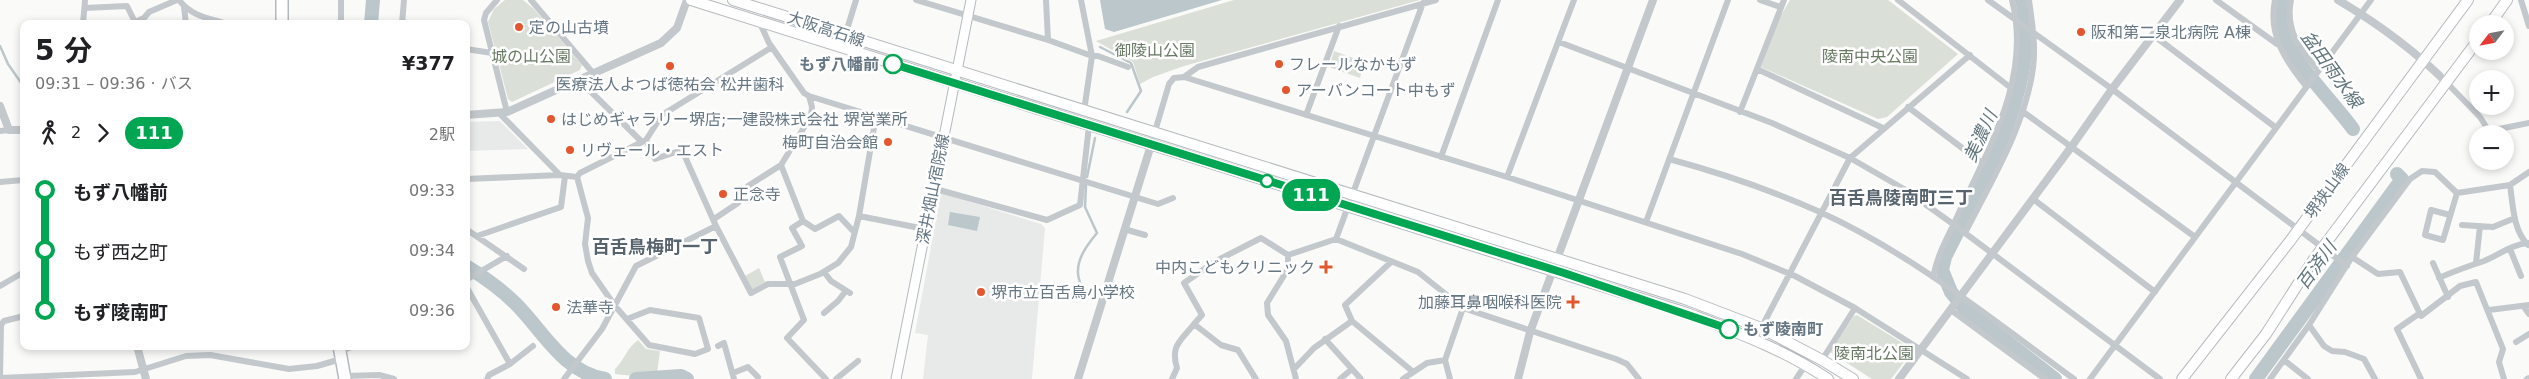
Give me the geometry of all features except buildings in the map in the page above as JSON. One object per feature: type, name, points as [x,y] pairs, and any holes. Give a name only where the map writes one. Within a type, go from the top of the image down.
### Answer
[{"type":"highway","points":[[282,0],[282,20]]},
{"type":"highway","points":[[340,352],[345,378]]},
{"type":"main road","name":"大阪高石線","points":[[691,0],[1688,314],[1755,340],[1806,364],[1828,379]]},
{"type":"main road","name":"大阪高石線","points":[[733,0],[1685,299],[1761,328],[1822,360],[1853,379]]},
{"type":"main road","name":"深井畑山宿院線","points":[[896,379],[932,188],[971,0]]},
{"type":"main road","name":"堺狭山線","points":[[2182,379],[2298,230],[2468,0]]},
{"type":"main road","points":[[2496,15],[2507,0]]},
{"type":"main road","name":"堺狭山線","points":[[2231,379],[2266,334],[2296,284],[2469,52]]},
{"type":"street","points":[[84,20],[85,0]]},
{"type":"street","points":[[140,20],[149,12],[178,0],[184,8],[197,15],[214,20]]},
{"type":"street","points":[[340,20],[341,0]]},
{"type":"street","points":[[402,20],[404,0]]},
{"type":"street","points":[[477,236],[561,207],[563,176],[503,113],[484,20],[486,13],[497,0]]},
{"type":"street","points":[[531,0],[538,3],[593,73]]},
{"type":"street","points":[[470,115],[503,113],[654,46],[670,35],[681,18],[687,0]]},
{"type":"street","points":[[845,36],[856,0]]},
{"type":"street","points":[[916,0],[1048,40],[1128,67]]},
{"type":"street","points":[[1046,0],[1048,40]]},
{"type":"street","points":[[1081,0],[1092,56],[1084,110]]},
{"type":"street","points":[[1184,77],[1198,67],[1436,0]]},
{"type":"street","points":[[1440,157],[1498,0]]},
{"type":"street","points":[[1507,178],[1574,0]]},
{"type":"street","points":[[1518,379],[1530,332],[1552,270],[1653,0]]},
{"type":"street","points":[[1646,222],[1728,0]]},
{"type":"street","points":[[1760,0],[1780,7]]},
{"type":"street","points":[[1740,112],[1784,0]]},
{"type":"street","points":[[1898,0],[2011,88]]},
{"type":"street","points":[[1988,0],[2112,89],[2345,264]]},
{"type":"street","points":[[1933,277],[1939,250],[2003,118],[2017,56],[2017,22],[2012,0]]},
{"type":"street","points":[[1965,233],[2015,131],[2022,111],[2033,67],[2029,0]]},
{"type":"street","points":[[1899,379],[2072,146],[2112,89],[2180,0]]},
{"type":"street","points":[[2216,0],[2278,44]]},
{"type":"street","points":[[2275,0],[2273,22],[2278,44],[2288,64],[2307,85]]},
{"type":"street","points":[[2291,0],[2289,13],[2292,34],[2303,54],[2317,72]]},
{"type":"street","points":[[2338,0],[2360,13],[2424,60],[2480,117],[2487,128],[2494,130],[2529,123]]},
{"type":"street","points":[[2090,379],[2371,0]]},
{"type":"street","points":[[2521,0],[2529,26]]},
{"type":"street","points":[[1336,239],[1423,3]]},
{"type":"street","points":[[85,8],[128,6],[134,20]]},
{"type":"street","points":[[184,8],[186,20]]},
{"type":"street","points":[[759,21],[772,47],[804,93],[809,96],[1158,204],[1173,198]]},
{"type":"street","points":[[1306,115],[1339,26]]},
{"type":"street","points":[[2153,35],[2275,127]]},
{"type":"street","points":[[1559,42],[1772,123],[1850,158],[1904,189],[2160,379]]},
{"type":"street","points":[[627,319],[650,310],[699,318],[708,350],[695,354],[649,345],[615,306],[592,273],[588,261],[585,244],[588,218],[577,177],[580,172],[644,141],[662,115],[772,47]]},
{"type":"street","points":[[470,50],[492,53]]},
{"type":"street","points":[[1755,340],[1788,272],[1850,158],[1970,55]]},
{"type":"street","points":[[1756,69],[1884,128]]},
{"type":"street","points":[[1078,379],[1169,84],[1174,78],[1184,77],[1578,200],[1742,254],[1788,272],[1856,308],[1967,379]]},
{"type":"street","points":[[579,80],[644,141],[655,159],[682,150],[715,222],[751,293],[768,284],[794,284],[824,272],[838,263],[851,247],[859,216],[876,116]]},
{"type":"street","points":[[564,379],[602,328],[636,266],[715,222],[738,203],[748,186],[781,165],[811,116],[812,107],[809,96]]},
{"type":"street","points":[[0,106],[9,130]]},
{"type":"street","points":[[1908,107],[1982,163]]},
{"type":"street","points":[[2022,111],[2195,237]]},
{"type":"street","points":[[932,188],[1047,220],[1080,205],[1089,126]]},
{"type":"street","points":[[0,131],[20,130]]},
{"type":"street","points":[[1669,159],[1748,183],[1821,213],[1882,245],[1961,296],[2074,379]]},
{"type":"street","points":[[781,165],[804,221],[815,229],[839,216],[854,232]]},
{"type":"street","points":[[2270,379],[2309,325],[2345,264],[2410,179],[2422,171],[2435,172],[2457,193]]},
{"type":"street","points":[[2457,193],[2510,185],[2529,172]]},
{"type":"street","points":[[470,180],[577,177]]},
{"type":"street","points":[[0,182],[20,180]]},
{"type":"street","points":[[2439,278],[2510,249],[2528,244],[2515,218],[2510,185]]},
{"type":"street","points":[[2450,215],[2431,210],[2425,235],[2443,240],[2457,193]]},
{"type":"street","points":[[2033,199],[2155,292]]},
{"type":"street","points":[[859,216],[925,229]]},
{"type":"street","points":[[2462,225],[2493,227],[2515,218]]},
{"type":"street","points":[[804,221],[792,228],[802,246],[780,257],[804,320],[787,338],[826,379]]},
{"type":"street","points":[[2476,263],[2480,226]]},
{"type":"street","points":[[1124,228],[1145,236]]},
{"type":"street","points":[[470,232],[524,269]]},
{"type":"street","points":[[1172,379],[1177,368],[1174,349],[1202,315],[1184,283],[1216,261],[1261,238],[1288,255]]},
{"type":"street","points":[[1288,255],[1336,239],[1418,272],[1464,308],[1530,332],[1616,359],[1627,364],[1639,379]]},
{"type":"street","points":[[2510,249],[2521,276]]},
{"type":"street","points":[[1288,255],[1288,269],[1268,303],[1268,315],[1286,341],[1295,368],[1296,379]]},
{"type":"street","points":[[470,278],[507,256]]},
{"type":"street","points":[[2352,257],[2378,274],[2400,272],[2421,316],[2466,283],[2476,282],[2503,349],[2500,362],[2504,379]]},
{"type":"street","points":[[1391,262],[1345,305],[1352,321],[1412,371]]},
{"type":"street","points":[[2433,263],[2448,297]]},
{"type":"street","points":[[824,272],[831,281],[848,292],[824,313]]},
{"type":"street","points":[[0,286],[20,274]]},
{"type":"street","points":[[470,293],[510,364]]},
{"type":"street","points":[[2488,310],[2526,306],[2529,314]]},
{"type":"street","points":[[1450,379],[1445,360],[1464,308]]},
{"type":"street","points":[[1822,360],[1856,308]]},
{"type":"street","points":[[1951,310],[2046,379]]},
{"type":"street","points":[[2420,313],[2396,329],[2421,379]]},
{"type":"street","points":[[20,317],[4,321],[1,325],[0,378],[48,378],[143,370],[186,356],[210,355],[289,369],[317,366],[340,352]]},
{"type":"street","points":[[1295,368],[1325,339],[1352,321]]},
{"type":"street","points":[[1194,324],[1221,345],[1238,350],[1256,379]]},
{"type":"street","points":[[2309,325],[2324,346],[2332,351],[2346,352],[2364,359],[2375,379]]},
{"type":"street","points":[[2516,342],[2529,334]]},
{"type":"street","points":[[1325,339],[1361,379]]},
{"type":"street","points":[[718,346],[724,343],[734,376],[748,367],[758,377]]},
{"type":"street","points":[[487,379],[489,375],[510,364],[533,346]]},
{"type":"street","points":[[138,350],[146,379]]},
{"type":"street","points":[[1403,379],[1427,362],[1445,360]]},
{"type":"street","points":[[2284,360],[2308,379]]},
{"type":"street","points":[[836,379],[858,362]]},
{"type":"street","points":[[1796,379],[1806,364]]},
{"type":"street","points":[[1340,379],[1352,369]]},
{"type":"street","points":[[345,378],[379,375],[394,379]]},
{"type":"shaded area","points":[[1100,0],[1222,0],[1114,32],[1105,29]]},
{"type":"shaded area","points":[[500,121],[528,149],[470,151],[470,122]]},
{"type":"shaded area","name":"堺市立百舌鳥小学校","points":[[941,193],[1041,224],[1045,228],[1032,379],[923,379],[928,335],[915,333]]},
{"type":"shaded area","points":[[950,212],[980,217],[977,231],[948,225]]},
{"type":"green space","name":"城の山公園","points":[[505,0],[523,0],[534,9],[582,65],[580,70],[512,102],[508,99],[488,22],[494,9]]},
{"type":"green space","name":"御陵山公園","points":[[1234,0],[1420,0],[1184,66],[1153,77],[1140,84],[1133,62],[1096,41]]},
{"type":"green space","name":"陵南中央公園","points":[[1790,0],[1888,0],[1958,54],[1887,117],[1878,119],[1761,67],[1780,17]]},
{"type":"green space","points":[[1334,51],[1364,62],[1360,78],[1329,67]]},
{"type":"green space","points":[[759,268],[765,282],[752,289],[745,276]]},
{"type":"green space","name":"陵南北公園","points":[[1857,315],[1909,347],[1911,353],[1891,379],[1872,379],[1830,352],[1854,316]]},
{"type":"green space","points":[[638,340],[646,349],[660,351],[657,373],[634,376],[615,374],[615,369],[631,346]]},
{"type":"waterway","points":[[371,20],[373,0]]},
{"type":"waterway","name":"美濃川","points":[[2022,0],[2026,32],[2023,65],[2016,99],[1990,166],[1945,257],[1942,270],[1951,292],[1965,309],[2055,379]]},
{"type":"waterway","name":"盆田雨水線","points":[[2283,0],[2283,30],[2290,49],[2353,129]]},
{"type":"waterway","points":[[0,46],[8,64],[20,81]]},
{"type":"waterway","points":[[1100,47],[1131,63],[1141,91],[1127,112]]},
{"type":"waterway","points":[[1087,177],[1095,138]]},
{"type":"waterway","name":"百済川","points":[[2256,379],[2402,179],[2397,174]]},
{"type":"waterway","points":[[1080,296],[1079,261],[1097,233],[1085,207],[1086,186]]},
{"type":"waterway","points":[[470,269],[510,299],[555,349],[577,368],[590,375],[605,379]]},
{"type":"waterway","points":[[636,379],[681,376],[687,379]]},
{"type":"bus line","name":"111","points":[[893,64],[1564,273],[1729,329]]},
{"type":"place","name":"定の山古墳","points":[[519,27]]},
{"type":"place","name":"阪和第二泉北病院 A棟","points":[[2081,32]]},
{"type":"place","name":"もず八幡前","points":[[893,64]]},
{"type":"place","name":"フレールなかもず","points":[[1279,64]]},
{"type":"place","name":"医療法人よつば徳祐会 松井歯科","points":[[670,66]]},
{"type":"place","name":"アーバンコート中もず","points":[[1286,90]]},
{"type":"place","name":"はじめギャラリー堺店;一建設株式会社 堺営業所","points":[[551,119]]},
{"type":"place","name":"梅町自治会館","points":[[888,142]]},
{"type":"place","name":"リヴェール・エスト","points":[[570,150]]},
{"type":"place","name":"正念寺","points":[[723,194]]},
{"type":"place","name":"中内こどもクリニック","points":[[1326,267]]},
{"type":"place","name":"堺市立百舌鳥小学校","points":[[981,292]]},
{"type":"place","name":"加藤耳鼻咽喉科医院","points":[[1573,302]]},
{"type":"place","name":"法華寺","points":[[556,307]]},
{"type":"place","name":"もず陵南町","points":[[1729,329]]},
{"type":"district","name":"百舌鳥陵南町三丁","points":[[1901,197]]},
{"type":"district","name":"百舌鳥梅町一丁","points":[[655,246]]}]
